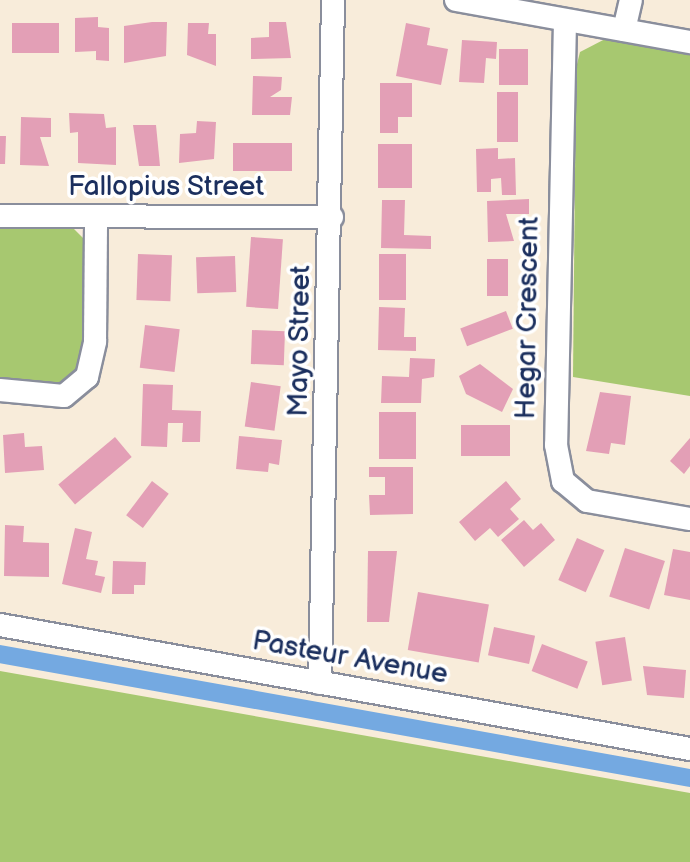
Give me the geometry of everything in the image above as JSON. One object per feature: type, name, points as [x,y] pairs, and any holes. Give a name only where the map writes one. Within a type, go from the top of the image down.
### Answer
[{"type":"street","name":"Mayo Street","points":[[320,683],[332,217],[333,0]]},
{"type":"street","points":[[456,0],[690,42]]},
{"type":"street","points":[[624,30],[631,0]]},
{"type":"street","name":"Hegar Crescent","points":[[565,21],[556,445],[563,481],[587,501],[690,519]]},
{"type":"street","name":"Fallopius Street","points":[[0,216],[332,217]]},
{"type":"street","points":[[0,390],[64,396],[87,377],[95,341],[96,218]]},
{"type":"street","name":"Pasteur Avenue","points":[[0,625],[690,749]]},
{"type":"green space","points":[[609,37],[690,51],[690,396],[573,377],[576,68],[580,52]]},
{"type":"green space","points":[[0,221],[67,222],[88,243],[86,365],[59,389],[0,382]]},
{"type":"green space","points":[[0,671],[690,793],[690,862],[0,862]]},
{"type":"building","points":[[98,17],[98,27],[109,28],[109,61],[96,60],[96,51],[75,52],[75,18]]},
{"type":"building","points":[[167,22],[166,56],[124,63],[124,26]]},
{"type":"building","points":[[269,22],[286,22],[291,58],[251,59],[251,38],[269,37]]},
{"type":"building","points":[[12,23],[59,23],[59,53],[12,53]]},
{"type":"building","points":[[188,23],[209,23],[208,34],[216,34],[216,66],[187,55]]},
{"type":"building","points":[[406,23],[430,28],[427,45],[448,49],[441,85],[396,76]]},
{"type":"building","points":[[462,40],[497,42],[496,59],[486,58],[484,83],[459,82]]},
{"type":"building","points":[[499,49],[528,49],[528,85],[499,85]]},
{"type":"building","points":[[253,76],[282,77],[281,90],[270,97],[292,97],[290,115],[252,115]]},
{"type":"building","points":[[380,83],[412,83],[412,117],[398,117],[398,133],[380,133]]},
{"type":"building","points":[[497,92],[518,92],[518,142],[497,142]]},
{"type":"building","points":[[69,113],[104,114],[106,128],[116,127],[116,165],[78,163],[78,132],[70,133]]},
{"type":"building","points":[[21,117],[51,118],[51,137],[40,137],[49,166],[20,165]]},
{"type":"building","points":[[197,121],[216,122],[214,159],[179,163],[180,134],[196,133]]},
{"type":"building","points":[[133,125],[156,125],[160,166],[139,166]]},
{"type":"building","points":[[0,136],[6,136],[5,164],[0,164]]},
{"type":"building","points":[[233,143],[292,143],[292,171],[233,171]]},
{"type":"building","points":[[378,144],[412,144],[412,188],[378,188]]},
{"type":"building","points":[[498,148],[498,159],[515,158],[516,195],[502,195],[501,178],[491,179],[491,192],[477,192],[476,149]]},
{"type":"building","points":[[529,199],[529,214],[506,214],[514,241],[488,242],[487,201]]},
{"type":"building","points":[[382,200],[405,200],[404,235],[431,236],[431,249],[381,248]]},
{"type":"building","points":[[251,237],[283,239],[278,309],[246,307]]},
{"type":"building","points":[[138,254],[172,255],[170,301],[136,300]]},
{"type":"building","points":[[379,254],[406,254],[406,300],[379,300]]},
{"type":"building","points":[[235,256],[236,292],[197,293],[196,257]]},
{"type":"building","points":[[487,259],[508,259],[508,296],[487,296]]},
{"type":"building","points":[[379,307],[405,308],[404,337],[416,337],[416,351],[378,350]]},
{"type":"building","points":[[506,311],[513,329],[467,346],[460,329]]},
{"type":"building","points":[[145,325],[180,329],[174,372],[140,368]]},
{"type":"building","points":[[252,330],[285,331],[284,365],[251,364]]},
{"type":"building","points":[[410,358],[435,359],[434,377],[422,379],[421,403],[381,403],[382,376],[409,377]]},
{"type":"building","points":[[480,364],[513,389],[502,412],[466,394],[459,376]]},
{"type":"building","points":[[251,382],[281,386],[274,431],[245,427]]},
{"type":"building","points":[[143,384],[173,385],[172,410],[201,411],[200,442],[182,442],[183,423],[168,423],[167,447],[141,446]]},
{"type":"building","points":[[600,392],[631,396],[625,445],[611,443],[609,454],[586,451]]},
{"type":"building","points":[[379,412],[416,412],[416,459],[379,459]]},
{"type":"building","points":[[461,425],[510,425],[510,456],[461,456]]},
{"type":"building","points":[[24,433],[25,447],[42,446],[44,470],[5,473],[3,435]]},
{"type":"building","points":[[239,436],[282,440],[279,465],[269,463],[268,472],[236,469]]},
{"type":"building","points":[[115,437],[132,457],[75,504],[58,485]]},
{"type":"building","points":[[690,438],[690,466],[684,474],[670,461]]},
{"type":"building","points":[[369,467],[413,467],[413,514],[370,515],[369,495],[385,495],[385,477],[369,477]]},
{"type":"building","points":[[152,481],[169,494],[143,528],[126,515]]},
{"type":"building","points":[[506,481],[521,499],[510,509],[519,519],[498,537],[490,528],[475,541],[459,522]]},
{"type":"building","points":[[524,520],[533,530],[541,523],[555,540],[524,567],[501,540]]},
{"type":"building","points":[[5,525],[24,526],[23,542],[49,543],[49,577],[4,576]]},
{"type":"building","points":[[75,528],[92,532],[86,559],[98,561],[95,575],[105,577],[101,593],[62,584]]},
{"type":"building","points":[[577,538],[604,550],[586,592],[558,580]]},
{"type":"building","points":[[625,548],[665,561],[649,609],[609,597]]},
{"type":"building","points":[[673,549],[690,552],[690,600],[664,595]]},
{"type":"building","points":[[368,551],[397,551],[389,622],[367,622]]},
{"type":"building","points":[[113,561],[146,562],[145,585],[134,585],[134,594],[112,594]]},
{"type":"building","points":[[418,592],[489,605],[479,663],[408,650]]},
{"type":"building","points":[[494,627],[535,636],[529,664],[488,655]]},
{"type":"building","points":[[625,637],[632,680],[602,685],[595,642]]},
{"type":"building","points":[[542,644],[588,662],[577,689],[532,671]]},
{"type":"building","points":[[643,666],[686,670],[684,698],[647,695]]},
{"type":"waterway","points":[[0,654],[690,778]]}]
